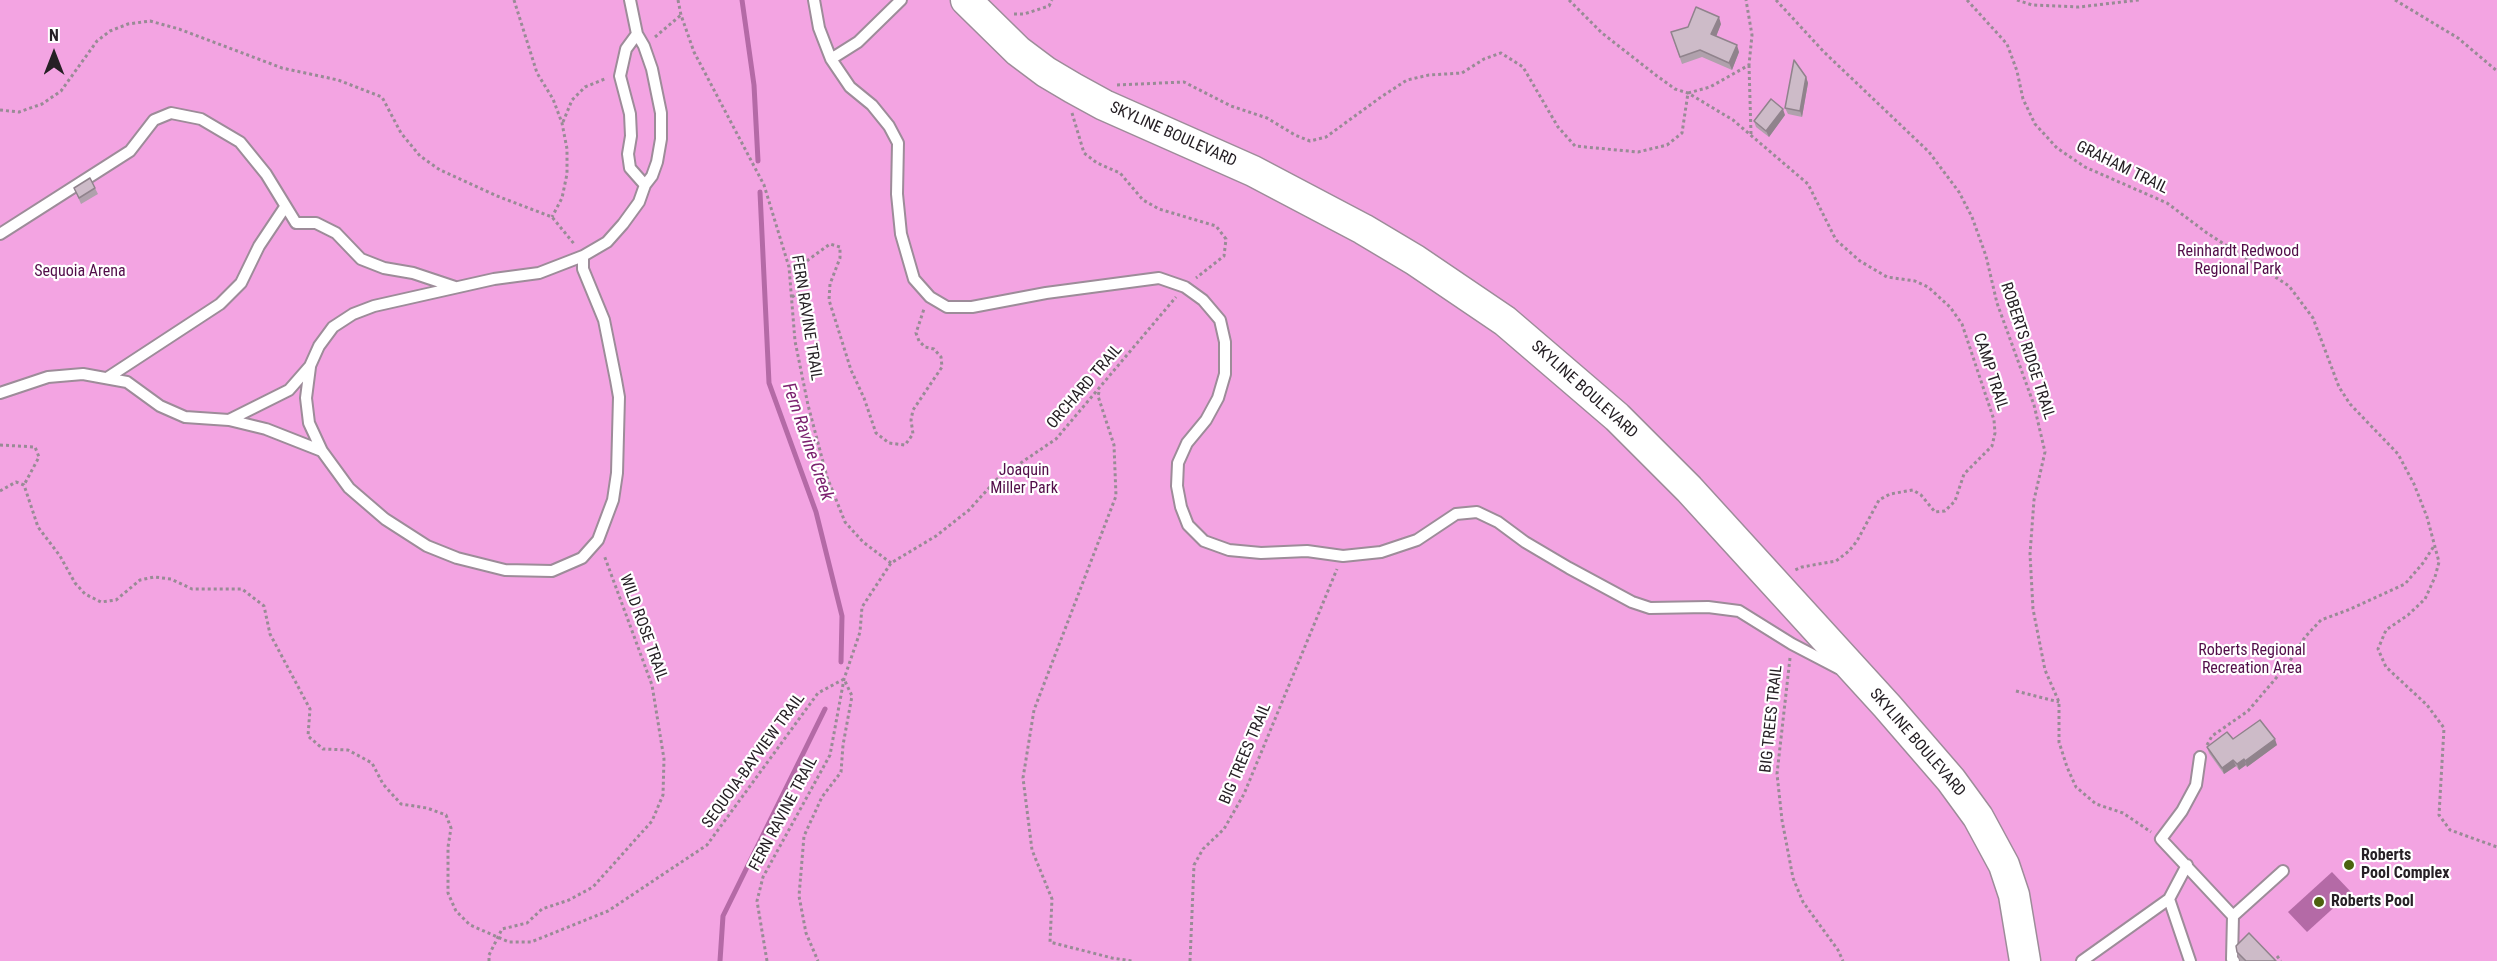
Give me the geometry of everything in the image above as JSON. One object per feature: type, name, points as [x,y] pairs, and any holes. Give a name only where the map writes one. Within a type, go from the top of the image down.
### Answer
[{"type":"main road","name":"SKYLINE BOULEVARD","points":[[966,0],[1017,51],[1073,88],[1104,105],[1304,196],[1364,229],[1467,294],[1539,349],[1617,417],[1689,489],[1864,681],[1930,755],[1978,817],[2004,865],[2014,895],[2025,961]]},
{"type":"lane","points":[[229,420],[289,390],[310,366],[319,346],[333,327],[352,314],[374,306],[456,287],[539,273],[583,256],[607,242],[639,202],[645,185],[652,176],[662,139],[652,69],[638,34],[630,0]]},
{"type":"lane","points":[[814,0],[819,28],[831,59],[850,87],[878,112],[898,143],[897,194],[901,234],[914,279],[930,297],[947,307],[972,307],[1046,293],[1159,278],[1185,287],[1203,300],[1220,320],[1225,342],[1225,374],[1218,398],[1206,420],[1187,443],[1178,463],[1177,486],[1188,525],[1204,541],[1229,550],[1261,553],[1307,551],[1343,556],[1381,552],[1417,540],[1456,513],[1477,512],[1498,522],[1524,542],[1632,602],[1650,608],[1708,607],[1739,611],[1792,644],[1864,681]]},
{"type":"lane","points":[[831,59],[858,42],[901,0]]},
{"type":"lane","points":[[638,34],[626,49],[620,76],[630,114],[631,136],[628,154],[630,168],[645,185]]},
{"type":"lane","points":[[0,234],[130,151],[154,120],[171,113],[201,119],[240,142],[266,174],[296,223],[316,223],[336,233],[361,259],[384,268],[413,273],[456,287]]},
{"type":"lane","points":[[107,378],[220,304],[241,283],[259,246],[285,207]]},
{"type":"lane","points":[[310,366],[306,398],[309,423],[322,451],[350,488],[385,519],[427,546],[457,558],[506,570],[552,571],[582,558],[598,540],[613,500],[617,473],[619,397],[611,347],[604,320],[583,269],[583,256]]},
{"type":"lane","points":[[0,393],[48,377],[83,374],[107,378],[127,382],[160,406],[186,417],[229,420],[266,429],[322,451]]},
{"type":"lane","points":[[2200,757],[2196,785],[2182,811],[2161,839],[2233,916],[2232,959],[2234,961]]},
{"type":"lane","points":[[2082,961],[2169,899],[2187,865]]},
{"type":"lane","points":[[2233,916],[2283,871]]},
{"type":"lane","points":[[2169,899],[2190,961]]},
{"type":"path","points":[[514,0],[537,73],[553,99],[562,123],[567,149],[567,174],[562,198],[552,217]]},
{"type":"path","name":"FERN RAVINE TRAIL","points":[[678,0],[694,52],[764,185],[789,267],[795,341],[808,405],[827,477],[845,522],[863,542],[891,563]]},
{"type":"path","points":[[1013,14],[1024,14],[1049,6],[1052,0]]},
{"type":"path","points":[[1569,0],[1602,33],[1675,89],[1688,93],[1733,120],[1751,134]]},
{"type":"path","points":[[1746,0],[1752,35],[1749,65],[1751,134]]},
{"type":"path","name":"ROBERTS RIDGE TRAIL","points":[[1776,0],[1824,52],[1929,152],[1959,192],[1972,217],[1986,256],[1997,303],[2034,405],[2045,452],[2034,500],[2030,554],[2033,609],[2045,670],[2059,702],[2059,742],[2076,788],[2096,804],[2123,813],[2161,839]]},
{"type":"path","name":"GRAHAM TRAIL","points":[[1967,0],[2007,44],[2027,107],[2035,123],[2057,148],[2085,167],[2167,203],[2207,233],[2289,286],[2313,318],[2339,387],[2350,404],[2398,454],[2414,484],[2427,517],[2439,562],[2425,599],[2408,615],[2386,630],[2378,649],[2386,667],[2427,705],[2444,728],[2439,815],[2450,830],[2497,848]]},
{"type":"path","points":[[2017,0],[2032,5],[2079,7],[2139,0]]},
{"type":"path","points":[[2395,0],[2458,38],[2497,71]]},
{"type":"path","points":[[644,46],[681,15]]},
{"type":"path","points":[[0,110],[19,112],[42,104],[61,91],[97,41],[111,31],[128,24],[150,21],[179,29],[282,68],[338,80],[382,97],[401,133],[420,156],[440,170],[552,217],[583,256]]},
{"type":"path","points":[[1073,88],[1184,82],[1231,106],[1267,118],[1310,141],[1326,137],[1407,81],[1429,75],[1462,73],[1484,59],[1502,53],[1523,67],[1558,128],[1575,146],[1638,152],[1667,145],[1682,133],[1688,93]]},
{"type":"path","points":[[1688,93],[1710,87],[1749,65]]},
{"type":"path","points":[[562,123],[572,100],[585,87],[604,79],[620,76]]},
{"type":"path","name":"ORCHARD TRAIL","points":[[844,679],[860,632],[862,607],[891,563],[936,536],[969,510],[997,479],[1056,439],[1185,287],[1224,256],[1226,239],[1216,226],[1159,209],[1143,201],[1120,173],[1097,163],[1084,153],[1072,118],[1073,88]]},
{"type":"path","name":"CAMP TRAIL","points":[[1751,134],[1808,184],[1836,240],[1860,261],[1887,277],[1915,281],[1928,287],[1950,307],[1962,324],[1994,420],[1995,433],[1992,446],[1964,474],[1955,501],[1945,511],[1935,512],[1914,490],[1890,494],[1879,500],[1857,541],[1836,561],[1802,567],[1773,583]]},
{"type":"path","points":[[792,297],[800,292],[801,271],[808,260],[830,244],[840,247],[840,258],[830,284],[829,300],[851,370],[876,433],[889,443],[905,445],[913,434],[911,420],[913,410],[942,368],[941,357],[934,349],[919,341],[916,333],[930,297]]},
{"type":"path","points":[[1099,390],[1098,396],[1114,445],[1116,496],[1034,710],[1023,778],[1032,850],[1052,899],[1050,942],[1132,961]]},
{"type":"path","points":[[0,445],[35,447],[39,457],[24,485],[16,482],[0,490]]},
{"type":"path","name":"SEQUOIA-BAYVIEW TRAIL","points":[[24,485],[38,527],[60,556],[75,583],[85,594],[101,602],[117,600],[140,580],[154,577],[171,579],[192,589],[242,589],[264,606],[270,634],[310,709],[308,736],[323,749],[348,750],[372,763],[383,784],[401,804],[427,808],[446,815],[451,828],[448,847],[448,893],[456,911],[470,925],[509,942],[531,942],[553,931],[608,911],[707,845],[818,693],[844,679]]},
{"type":"path","name":"WILD ROSE TRAIL","points":[[497,936],[502,929],[527,923],[543,909],[569,900],[593,887],[652,821],[663,795],[664,759],[652,685],[598,540]]},
{"type":"path","points":[[2200,757],[2212,736],[2248,711],[2267,690],[2288,664],[2305,637],[2321,620],[2405,584],[2434,546]]},
{"type":"path","name":"BIG TREES TRAIL","points":[[1190,961],[1194,865],[1203,849],[1224,829],[1244,794],[1343,556]]},
{"type":"path","name":"BIG TREES TRAIL","points":[[1792,644],[1777,774],[1782,820],[1792,878],[1803,902],[1838,950],[1843,961]]},
{"type":"path","points":[[818,961],[806,933],[799,896],[804,836],[822,796],[841,772],[843,745],[852,696],[844,679]]},
{"type":"path","name":"FERN RAVINE TRAIL","points":[[767,961],[757,901],[763,877],[830,755],[844,679]]},
{"type":"path","points":[[2016,691],[2059,702]]},
{"type":"path","points":[[489,961],[497,936]]},
{"type":"path","points":[[2277,956],[2281,961]]},
{"type":"green space","name":"Joaquin Miller Park","points":[[0,0],[2497,0],[2497,961],[0,961]]},
{"type":"shaded area","name":"Roberts Pool","points":[[2332,872],[2351,892],[2307,932],[2288,912]]},
{"type":"building","points":[[1696,7],[1719,17],[1711,34],[1737,45],[1729,63],[1700,50],[1680,57],[1671,32],[1688,27]]},
{"type":"building","points":[[1794,60],[1806,77],[1800,111],[1785,108]]},
{"type":"building","points":[[1771,99],[1783,109],[1766,131],[1754,121]]},
{"type":"building","points":[[90,178],[95,188],[79,198],[74,188]]},
{"type":"building","points":[[2260,720],[2275,739],[2245,761],[2244,759],[2237,764],[2233,760],[2222,768],[2207,747],[2227,732],[2233,739]]},
{"type":"building","points":[[2249,933],[2276,961],[2246,961],[2237,952],[2236,946]]},
{"type":"waterway","name":"Fern Ravine Creek","points":[[742,0],[754,85],[758,161]]},
{"type":"waterway","name":"Fern Ravine Creek","points":[[760,192],[769,383],[816,512],[842,616],[841,662]]},
{"type":"waterway","name":"Fern Ravine Creek","points":[[720,961],[723,916],[825,709]]},
{"type":"place","name":"Roberts Pool Complex","points":[[2349,865]]},
{"type":"place","name":"Roberts Pool","points":[[2319,902]]},
{"type":"park label","name":"Reinhardt Redwood Regional Park","points":[[2238,261]]},
{"type":"park label","name":"Sequoia Arena","points":[[80,272]]},
{"type":"park label","name":"Roberts Regional Recreation Area","points":[[2252,660]]}]
